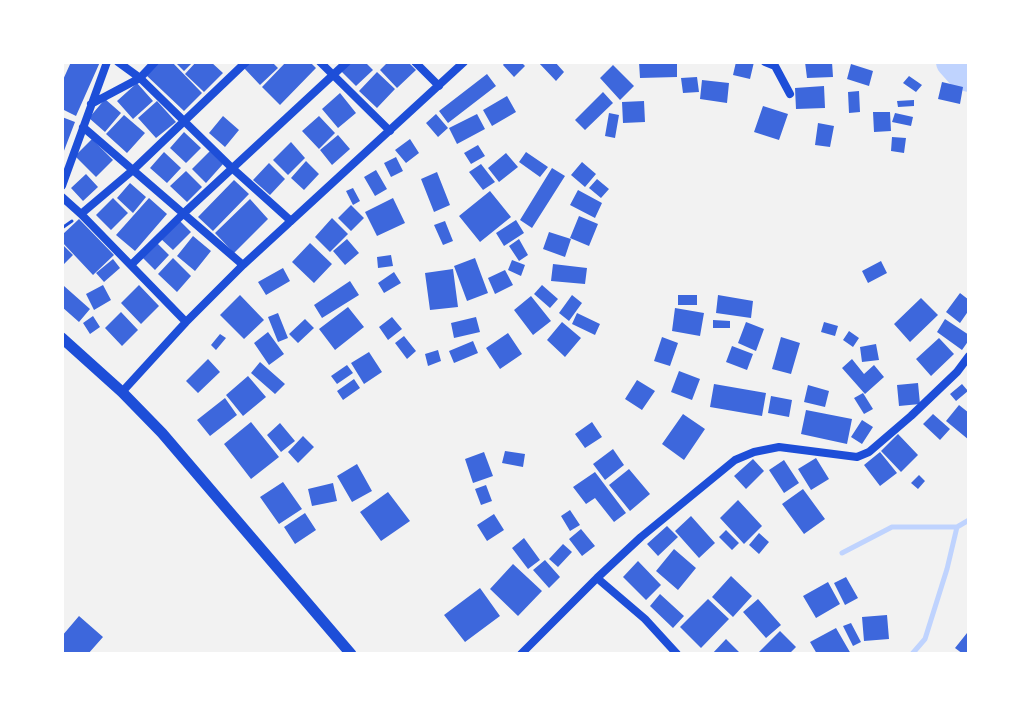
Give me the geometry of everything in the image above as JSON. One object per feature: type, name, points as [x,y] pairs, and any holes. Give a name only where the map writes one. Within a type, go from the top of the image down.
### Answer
[{"type":"street","points":[[62,186],[107,62]]},
{"type":"street","points":[[118,62],[140,78],[291,221]]},
{"type":"street","points":[[91,104],[140,78],[155,62]]},
{"type":"street","points":[[81,214],[133,170],[246,62]]},
{"type":"street","points":[[320,62],[390,131]]},
{"type":"street","points":[[131,265],[347,62]]},
{"type":"street","points":[[415,62],[439,86]]},
{"type":"street","points":[[122,392],[243,265],[464,62]]},
{"type":"street","points":[[765,62],[775,66],[790,94]]},
{"type":"street","points":[[83,127],[243,265]]},
{"type":"street","points":[[62,197],[186,322]]},
{"type":"street","points":[[62,338],[162,433],[351,654]]},
{"type":"street","points":[[521,654],[641,537],[735,460],[779,447],[857,457],[869,452],[923,405],[969,356]]},
{"type":"street","points":[[597,578],[645,619],[677,654]]},
{"type":"building","points":[[71,62],[100,62],[76,116],[62,109],[62,82]]},
{"type":"building","points":[[159,62],[172,62],[202,93],[184,111],[146,75]]},
{"type":"building","points":[[175,62],[193,62],[184,71]]},
{"type":"building","points":[[196,62],[211,62],[223,73],[204,92],[185,74]]},
{"type":"building","points":[[250,62],[272,62],[278,68],[260,85],[244,68]]},
{"type":"building","points":[[286,62],[310,62],[316,68],[280,105],[262,87]]},
{"type":"building","points":[[350,62],[365,62],[373,70],[356,86],[341,71]]},
{"type":"building","points":[[388,62],[408,62],[416,70],[397,88],[380,70]]},
{"type":"building","points":[[505,62],[521,62],[525,66],[514,77],[503,65]]},
{"type":"building","points":[[538,62],[555,62],[564,72],[556,81]]},
{"type":"building","points":[[639,62],[677,62],[677,77],[640,78]]},
{"type":"building","points":[[736,62],[754,62],[750,79],[733,75]]},
{"type":"building","points":[[805,62],[832,62],[833,77],[807,78]]},
{"type":"building","points":[[851,64],[873,71],[869,86],[847,79]]},
{"type":"building","points":[[613,65],[634,86],[620,100],[600,78]]},
{"type":"building","points":[[377,72],[395,89],[377,108],[359,91]]},
{"type":"building","points":[[487,74],[496,86],[448,123],[439,111]]},
{"type":"building","points":[[909,76],[922,85],[916,92],[903,83]]},
{"type":"building","points":[[697,77],[699,92],[683,93],[681,78]]},
{"type":"building","points":[[702,80],[729,83],[727,103],[700,99]]},
{"type":"building","points":[[942,82],[963,87],[960,104],[938,99]]},
{"type":"building","points":[[137,83],[153,101],[133,119],[117,101]]},
{"type":"building","points":[[824,86],[825,108],[796,109],[795,88]]},
{"type":"building","points":[[859,91],[860,112],[849,113],[848,92]]},
{"type":"building","points":[[603,92],[613,103],[585,130],[575,120]]},
{"type":"building","points":[[340,93],[356,113],[338,128],[322,109]]},
{"type":"building","points":[[507,96],[516,112],[492,126],[483,110]]},
{"type":"building","points":[[105,99],[121,113],[105,132],[89,118]]},
{"type":"building","points":[[914,100],[914,106],[898,107],[897,101]]},
{"type":"building","points":[[157,101],[176,122],[156,138],[138,118]]},
{"type":"building","points":[[644,101],[645,122],[623,123],[622,102]]},
{"type":"building","points":[[763,106],[788,114],[779,140],[754,132]]},
{"type":"building","points":[[873,112],[890,112],[891,131],[874,132]]},
{"type":"building","points":[[609,113],[619,115],[615,138],[605,136]]},
{"type":"building","points":[[895,113],[913,117],[911,126],[892,122]]},
{"type":"building","points":[[436,114],[448,128],[438,137],[426,123]]},
{"type":"building","points":[[477,114],[485,129],[457,144],[449,128]]},
{"type":"building","points":[[124,115],[145,133],[127,153],[106,134]]},
{"type":"building","points":[[223,116],[239,130],[225,147],[209,133]]},
{"type":"building","points":[[319,116],[335,133],[319,149],[302,131]]},
{"type":"building","points":[[62,117],[75,122],[62,156]]},
{"type":"building","points":[[818,123],[834,126],[830,147],[815,145]]},
{"type":"building","points":[[184,132],[201,148],[186,163],[170,148]]},
{"type":"building","points":[[338,135],[350,149],[332,165],[320,150]]},
{"type":"building","points":[[892,137],[906,138],[904,153],[891,151]]},
{"type":"building","points":[[92,139],[113,160],[96,177],[75,156]]},
{"type":"building","points":[[410,139],[419,153],[406,163],[395,150]]},
{"type":"building","points":[[291,142],[305,158],[288,175],[273,160]]},
{"type":"building","points":[[478,145],[485,156],[471,164],[464,153]]},
{"type":"building","points":[[210,151],[223,164],[206,183],[192,169]]},
{"type":"building","points":[[164,152],[181,168],[167,183],[150,168]]},
{"type":"building","points":[[526,152],[548,167],[540,177],[519,162]]},
{"type":"building","points":[[506,153],[518,167],[499,182],[488,168]]},
{"type":"building","points":[[396,157],[403,171],[391,177],[384,163]]},
{"type":"building","points":[[306,161],[319,174],[304,190],[291,178]]},
{"type":"building","points":[[582,162],[596,174],[585,187],[571,175]]},
{"type":"building","points":[[269,163],[285,179],[270,195],[253,180]]},
{"type":"building","points":[[481,164],[495,182],[483,190],[469,172]]},
{"type":"building","points":[[552,168],[565,176],[532,228],[520,220]]},
{"type":"building","points":[[376,170],[387,189],[375,196],[364,177]]},
{"type":"building","points":[[186,171],[202,187],[187,202],[170,186]]},
{"type":"building","points":[[437,172],[450,205],[434,212],[421,179]]},
{"type":"building","points":[[86,174],[98,187],[83,201],[71,188]]},
{"type":"building","points":[[597,179],[609,189],[601,198],[589,188]]},
{"type":"building","points":[[234,180],[249,194],[213,231],[198,217]]},
{"type":"building","points":[[130,183],[146,197],[133,213],[117,198]]},
{"type":"building","points":[[353,188],[360,201],[353,205],[346,191]]},
{"type":"building","points":[[578,190],[602,203],[595,218],[570,205]]},
{"type":"building","points":[[490,191],[511,217],[480,242],[459,216]]},
{"type":"building","points":[[113,198],[128,213],[111,230],[96,215]]},
{"type":"building","points":[[149,198],[167,214],[135,251],[116,235]]},
{"type":"building","points":[[393,198],[405,223],[377,236],[365,212]]},
{"type":"building","points":[[250,199],[268,219],[234,253],[215,233]]},
{"type":"building","points":[[351,205],[364,218],[351,231],[338,218]]},
{"type":"building","points":[[579,216],[598,224],[589,246],[570,238]]},
{"type":"building","points":[[332,218],[348,234],[330,252],[315,237]]},
{"type":"building","points":[[79,219],[114,255],[93,275],[62,242],[62,235]]},
{"type":"building","points":[[178,219],[191,232],[173,250],[160,238]]},
{"type":"building","points":[[516,220],[524,233],[504,246],[496,233]]},
{"type":"building","points":[[445,221],[453,241],[443,245],[434,225]]},
{"type":"building","points":[[549,232],[571,239],[565,257],[543,249]]},
{"type":"building","points":[[193,236],[211,251],[195,271],[177,256]]},
{"type":"building","points":[[347,239],[359,253],[345,265],[333,251]]},
{"type":"building","points":[[519,239],[528,255],[519,261],[509,246]]},
{"type":"building","points":[[156,242],[169,255],[155,270],[142,257]]},
{"type":"building","points":[[310,243],[332,264],[314,283],[292,262]]},
{"type":"building","points":[[62,244],[73,255],[62,266]]},
{"type":"building","points":[[391,255],[393,266],[378,268],[377,257]]},
{"type":"building","points":[[173,258],[191,276],[177,292],[158,274]]},
{"type":"building","points":[[475,258],[488,293],[467,301],[454,266]]},
{"type":"building","points":[[113,259],[120,268],[104,282],[96,273]]},
{"type":"building","points":[[512,260],[525,265],[521,276],[508,270]]},
{"type":"building","points":[[881,261],[887,273],[868,283],[862,271]]},
{"type":"building","points":[[553,264],[587,268],[585,284],[551,281]]},
{"type":"building","points":[[283,268],[290,281],[266,295],[258,282]]},
{"type":"building","points":[[453,269],[458,307],[430,310],[425,273]]},
{"type":"building","points":[[505,270],[513,285],[495,294],[488,278]]},
{"type":"building","points":[[394,272],[401,283],[384,293],[378,283]]},
{"type":"building","points":[[350,281],[359,295],[322,318],[314,305]]},
{"type":"building","points":[[103,285],[111,300],[94,310],[86,294]]},
{"type":"building","points":[[139,285],[159,306],[141,324],[121,303]]},
{"type":"building","points":[[542,285],[558,299],[550,308],[534,294]]},
{"type":"building","points":[[64,286],[90,309],[79,322],[62,307]]},
{"type":"building","points":[[960,293],[969,300],[969,310],[960,323],[946,312]]},
{"type":"building","points":[[240,295],[264,320],[244,339],[220,315]]},
{"type":"building","points":[[572,295],[582,303],[569,321],[559,313]]},
{"type":"building","points":[[678,295],[697,295],[697,305],[678,305]]},
{"type":"building","points":[[718,295],[753,301],[751,318],[716,313]]},
{"type":"building","points":[[531,296],[551,321],[533,335],[514,310]]},
{"type":"building","points":[[921,298],[938,315],[910,342],[894,324]]},
{"type":"building","points":[[348,307],[364,327],[335,350],[319,329]]},
{"type":"building","points":[[675,308],[704,313],[700,336],[672,331]]},
{"type":"building","points":[[121,312],[138,330],[122,346],[105,328]]},
{"type":"building","points":[[278,313],[288,338],[278,342],[268,317]]},
{"type":"building","points":[[577,313],[600,324],[595,335],[572,324]]},
{"type":"building","points":[[93,316],[100,327],[90,334],[83,323]]},
{"type":"building","points":[[392,317],[402,329],[388,340],[379,327]]},
{"type":"building","points":[[476,317],[480,332],[454,338],[451,323]]},
{"type":"building","points":[[305,319],[314,328],[298,343],[289,334]]},
{"type":"building","points":[[945,319],[969,335],[962,350],[937,332]]},
{"type":"building","points":[[713,320],[730,321],[730,328],[713,328]]},
{"type":"building","points":[[562,322],[581,338],[565,357],[547,340]]},
{"type":"building","points":[[746,322],[764,329],[756,351],[738,343]]},
{"type":"building","points":[[824,322],[838,326],[835,336],[821,332]]},
{"type":"building","points":[[849,331],[859,338],[853,347],[843,340]]},
{"type":"building","points":[[268,332],[284,354],[269,365],[254,343]]},
{"type":"building","points":[[508,333],[522,354],[500,369],[486,348]]},
{"type":"building","points":[[220,334],[226,338],[216,350],[211,345]]},
{"type":"building","points":[[404,336],[416,351],[407,359],[395,343]]},
{"type":"building","points":[[662,337],[678,343],[670,366],[654,361]]},
{"type":"building","points":[[781,337],[800,343],[791,374],[772,369]]},
{"type":"building","points":[[939,338],[954,354],[931,376],[916,359]]},
{"type":"building","points":[[473,341],[478,353],[454,363],[449,351]]},
{"type":"building","points":[[876,344],[879,360],[862,362],[860,347]]},
{"type":"building","points":[[732,346],[753,354],[747,370],[726,362]]},
{"type":"building","points":[[438,350],[441,361],[428,366],[425,354]]},
{"type":"building","points":[[369,352],[382,372],[364,384],[351,363]]},
{"type":"building","points":[[208,359],[220,372],[198,393],[186,381]]},
{"type":"building","points":[[852,359],[864,374],[874,365],[884,377],[865,394],[842,368]]},
{"type":"building","points":[[260,362],[285,384],[275,394],[251,373]]},
{"type":"building","points":[[347,365],[353,373],[337,384],[331,376]]},
{"type":"building","points":[[679,371],[700,379],[692,400],[671,392]]},
{"type":"building","points":[[248,376],[266,397],[243,416],[226,395]]},
{"type":"building","points":[[354,379],[360,388],[343,400],[337,391]]},
{"type":"building","points":[[637,380],[655,391],[642,410],[625,399]]},
{"type":"building","points":[[918,383],[920,404],[899,406],[897,385]]},
{"type":"building","points":[[714,384],[766,393],[762,416],[710,407]]},
{"type":"building","points":[[962,384],[968,391],[956,401],[950,394]]},
{"type":"building","points":[[808,385],[829,391],[825,407],[804,402]]},
{"type":"building","points":[[863,393],[873,409],[864,414],[854,398]]},
{"type":"building","points":[[771,396],[792,400],[789,417],[768,413]]},
{"type":"building","points":[[225,398],[237,415],[210,436],[197,420]]},
{"type":"building","points":[[959,405],[969,413],[969,440],[946,421]]},
{"type":"building","points":[[806,410],[852,419],[847,444],[801,434]]},
{"type":"building","points":[[683,414],[705,429],[684,460],[662,444]]},
{"type":"building","points":[[933,414],[950,429],[940,440],[923,424]]},
{"type":"building","points":[[862,420],[873,427],[862,444],[851,437]]},
{"type":"building","points":[[251,422],[279,457],[251,479],[224,444]]},
{"type":"building","points":[[592,422],[602,437],[585,448],[575,434]]},
{"type":"building","points":[[280,423],[295,441],[281,452],[267,435]]},
{"type":"building","points":[[898,434],[918,455],[901,472],[881,451]]},
{"type":"building","points":[[303,436],[314,447],[298,463],[288,452]]},
{"type":"building","points":[[613,449],[624,465],[605,480],[593,464]]},
{"type":"building","points":[[505,451],[525,454],[523,467],[502,463]]},
{"type":"building","points":[[484,452],[493,476],[473,483],[465,459]]},
{"type":"building","points":[[880,452],[897,473],[880,486],[864,465]]},
{"type":"building","points":[[816,458],[829,479],[811,490],[798,469]]},
{"type":"building","points":[[753,459],[764,471],[746,489],[734,476]]},
{"type":"building","points":[[784,460],[799,483],[784,493],[769,470]]},
{"type":"building","points":[[357,464],[372,491],[352,502],[337,476]]},
{"type":"building","points":[[629,469],[650,494],[630,511],[609,485]]},
{"type":"building","points":[[595,472],[626,513],[614,522],[595,498],[586,504],[573,487]]},
{"type":"building","points":[[919,475],[925,481],[918,489],[911,483]]},
{"type":"building","points":[[283,482],[302,509],[279,524],[260,497]]},
{"type":"building","points":[[333,483],[337,501],[312,506],[308,489]]},
{"type":"building","points":[[486,485],[492,501],[481,505],[475,489]]},
{"type":"building","points":[[803,489],[825,519],[804,534],[782,504]]},
{"type":"building","points":[[388,492],[410,521],[381,541],[360,512]]},
{"type":"building","points":[[738,500],[762,526],[744,544],[720,518]]},
{"type":"building","points":[[570,510],[580,525],[570,531],[561,516]]},
{"type":"building","points":[[305,513],[316,530],[295,544],[284,527]]},
{"type":"building","points":[[494,514],[504,530],[487,541],[477,525]]},
{"type":"building","points":[[691,516],[715,543],[699,558],[675,531]]},
{"type":"building","points":[[667,526],[678,537],[658,556],[647,544]]},
{"type":"building","points":[[581,529],[595,546],[582,556],[569,539]]},
{"type":"building","points":[[726,530],[739,543],[732,550],[719,537]]},
{"type":"building","points":[[759,533],[769,542],[759,554],[749,545]]},
{"type":"building","points":[[524,538],[540,560],[528,569],[512,548]]},
{"type":"building","points":[[563,544],[572,552],[558,567],[549,559]]},
{"type":"building","points":[[674,549],[696,568],[678,590],[656,571]]},
{"type":"building","points":[[545,560],[560,577],[549,588],[533,570]]},
{"type":"building","points":[[638,561],[661,585],[646,600],[623,577]]},
{"type":"building","points":[[513,564],[542,591],[518,616],[490,589]]},
{"type":"building","points":[[731,576],[752,596],[733,617],[712,597]]},
{"type":"building","points":[[846,577],[858,598],[845,605],[834,583]]},
{"type":"building","points":[[828,582],[840,604],[816,618],[803,596]]},
{"type":"building","points":[[480,588],[500,616],[465,642],[444,615]]},
{"type":"building","points":[[660,594],[684,616],[673,628],[650,606]]},
{"type":"building","points":[[708,599],[729,619],[701,648],[680,627]]},
{"type":"building","points":[[758,599],[781,625],[766,638],[743,612]]},
{"type":"building","points":[[887,615],[889,639],[864,641],[862,617]]},
{"type":"building","points":[[79,616],[103,637],[88,654],[62,654],[62,636]]},
{"type":"building","points":[[851,623],[861,642],[853,646],[843,626]]},
{"type":"building","points":[[836,628],[851,654],[817,654],[810,642]]},
{"type":"building","points":[[780,631],[796,647],[789,654],[757,654]]},
{"type":"building","points":[[967,633],[969,654],[963,654],[955,648]]},
{"type":"building","points":[[726,639],[741,654],[712,654]]},
{"type":"waterway","points":[[952,62],[969,76]]},
{"type":"waterway","points":[[912,654],[925,639],[957,527],[969,520]]},
{"type":"waterway","points":[[842,553],[892,527],[957,527]]}]
